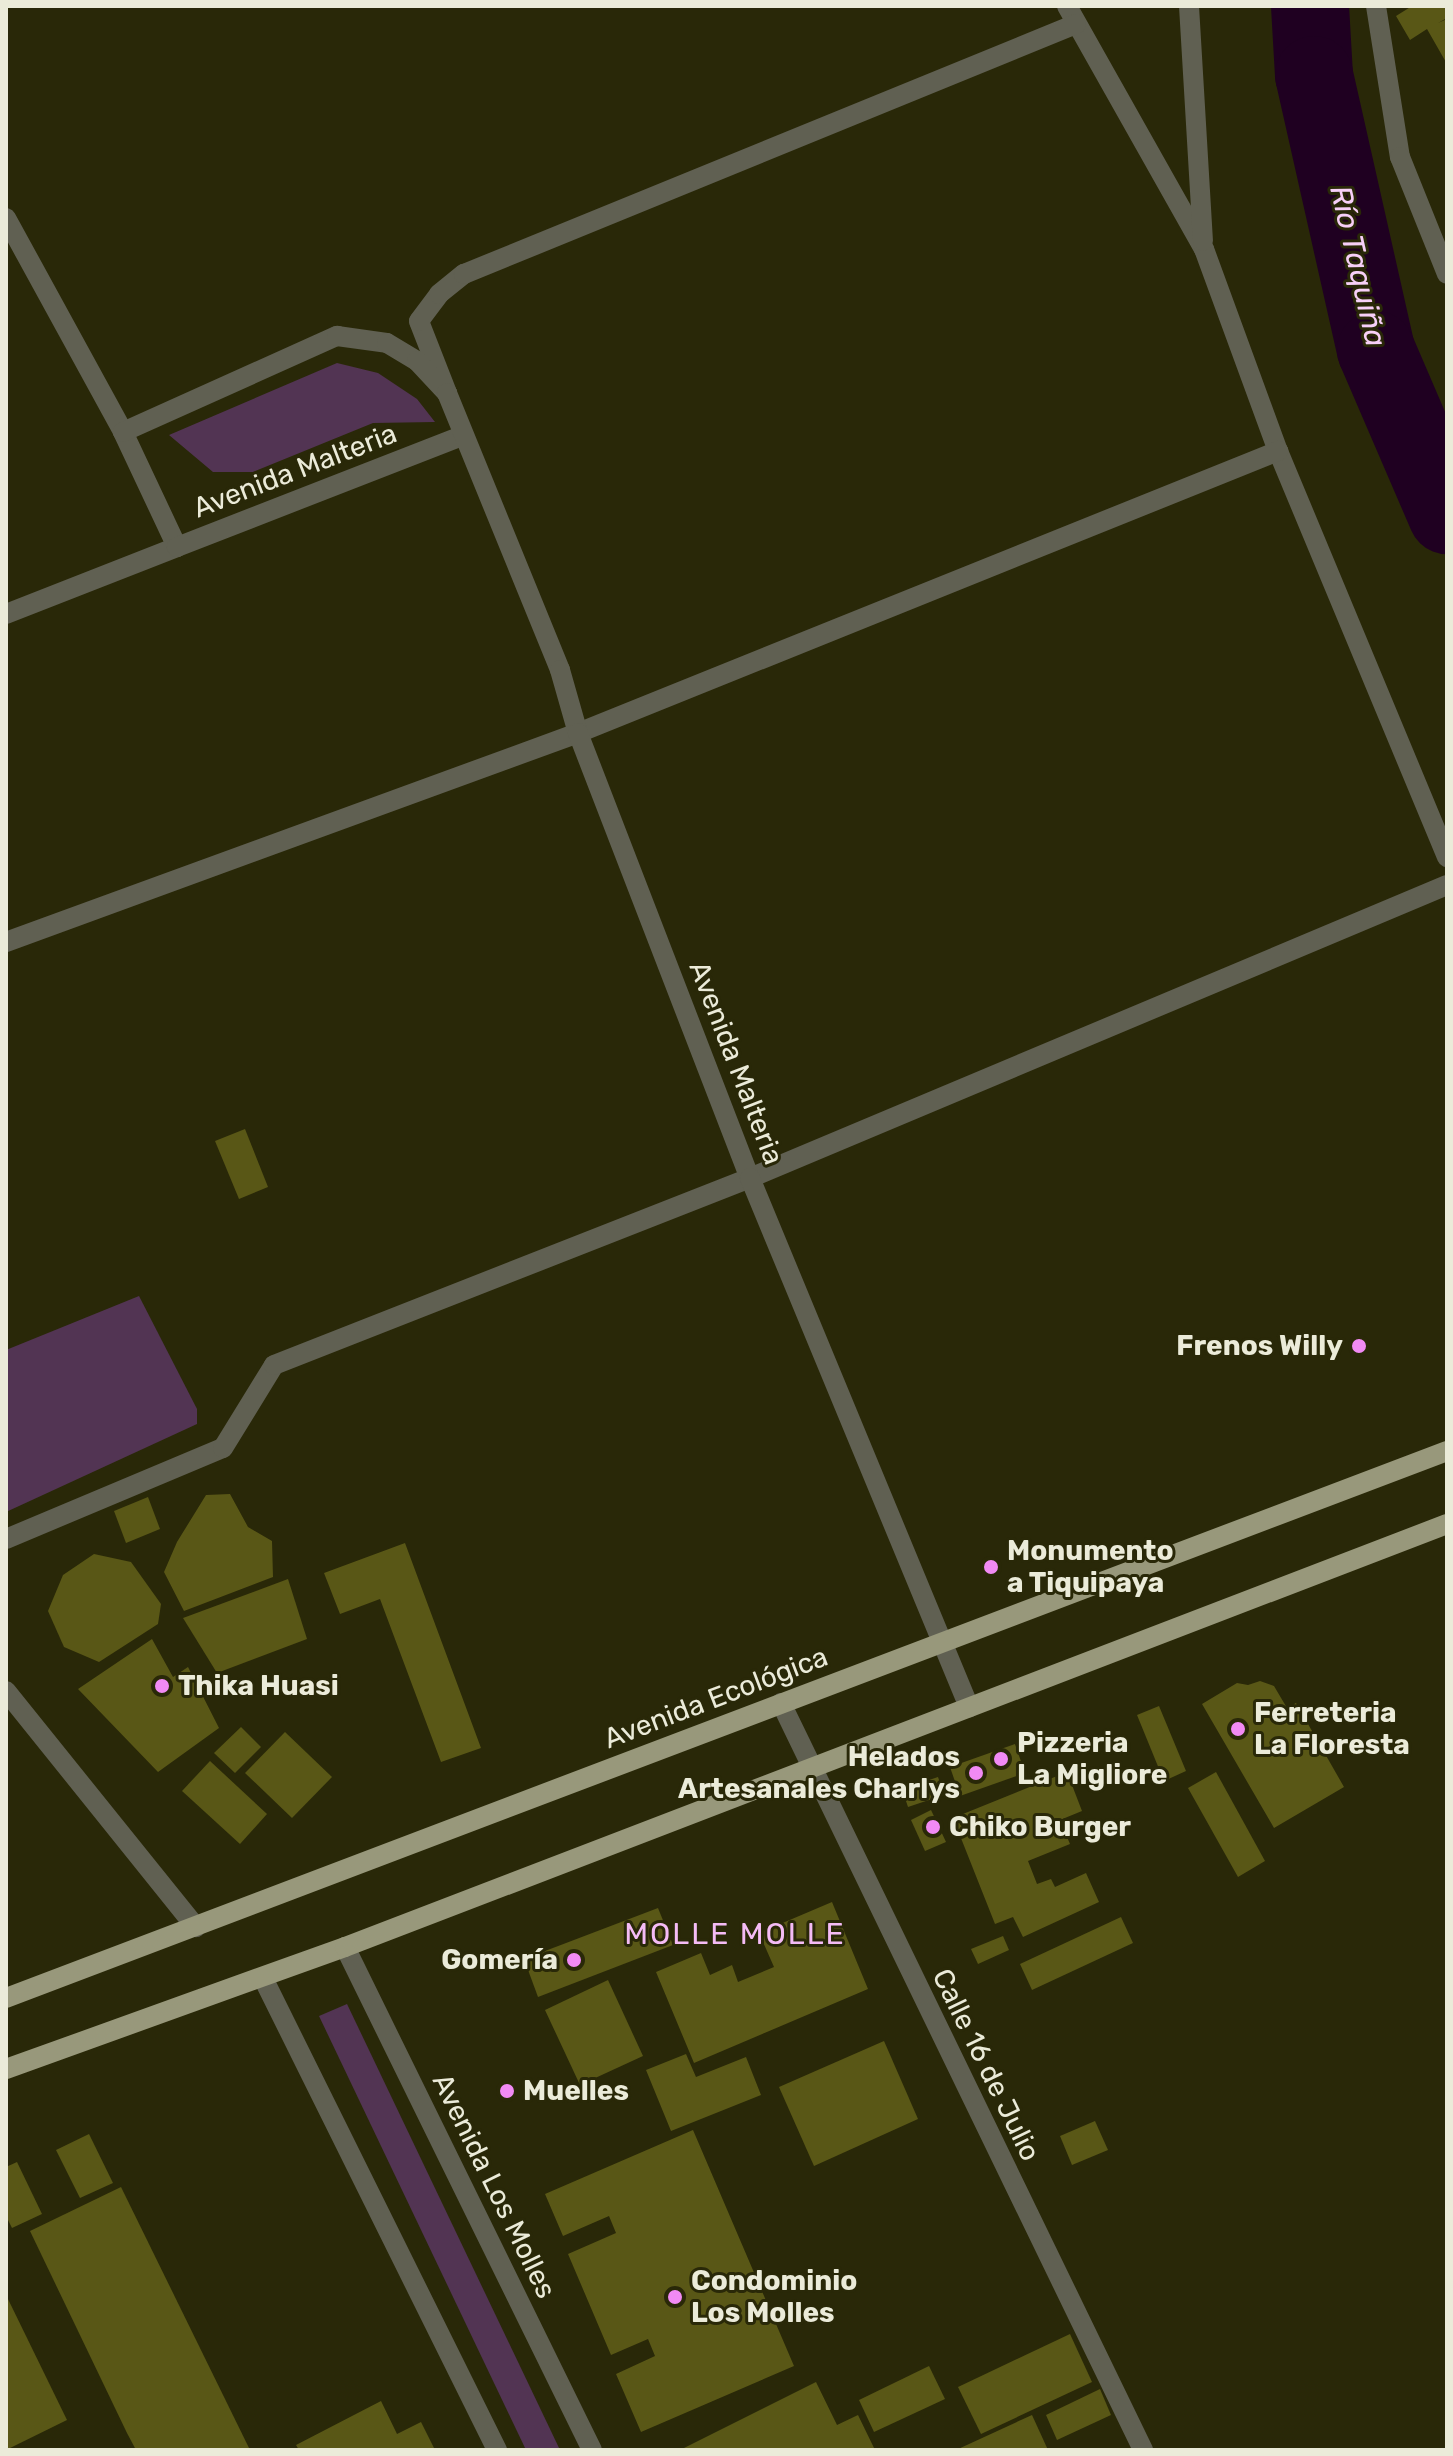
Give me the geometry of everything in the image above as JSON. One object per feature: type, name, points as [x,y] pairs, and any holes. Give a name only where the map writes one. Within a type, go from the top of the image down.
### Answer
[{"type":"main road","name":"Avenida Ecológica","points":[[6,1998],[1447,1451]]},
{"type":"main road","points":[[6,2069],[345,1947],[1447,1524]]},
{"type":"street","points":[[1189,6],[1204,249]]},
{"type":"street","points":[[1376,6],[1400,157],[1447,274]]},
{"type":"street","points":[[1072,15],[1204,249],[1278,451],[1447,857]]},
{"type":"street","name":"Avenida Malteria","points":[[969,1707],[750,1178],[578,733],[560,670],[462,436],[419,321],[439,294],[464,274],[1072,15]]},
{"type":"street","name":"Avenida Malteria","points":[[6,218],[123,432],[177,547],[462,436]]},
{"type":"street","name":"Avenida Malteria","points":[[123,432],[337,336],[387,343],[417,361],[447,393]]},
{"type":"street","points":[[6,942],[578,733],[1278,451]]},
{"type":"street","points":[[6,614],[177,547]]},
{"type":"street","points":[[6,1539],[223,1448],[274,1365],[750,1178],[1447,885]]},
{"type":"street","points":[[6,1691],[196,1927]]},
{"type":"street","name":"Calle 16 de Julio","points":[[781,1703],[809,1767],[1143,2450]]},
{"type":"street","name":"Avenida Los Molles","points":[[345,1947],[592,2450]]},
{"type":"street","points":[[263,1978],[497,2450]]},
{"type":"shaded area","points":[[337,363],[378,373],[417,399],[435,422],[373,423],[253,472],[213,472],[169,435]]},
{"type":"shaded area","points":[[139,1296],[197,1409],[197,1424],[6,1512],[6,1350]]},
{"type":"shaded area","points":[[347,2004],[560,2450],[526,2450],[319,2016]]},
{"type":"building","points":[[1412,6],[1447,6],[1447,18],[1438,23],[1447,19],[1447,64],[1427,29],[1410,40],[1396,16]]},
{"type":"building","points":[[245,1129],[268,1187],[239,1199],[215,1141]]},
{"type":"building","points":[[230,1494],[248,1527],[272,1541],[273,1577],[184,1611],[164,1572],[177,1542],[206,1495]]},
{"type":"building","points":[[148,1497],[160,1529],[126,1543],[114,1511]]},
{"type":"building","points":[[405,1543],[481,1748],[441,1762],[380,1599],[340,1614],[324,1573]]},
{"type":"building","points":[[94,1554],[131,1562],[161,1604],[158,1624],[99,1662],[64,1647],[48,1611],[63,1575]]},
{"type":"building","points":[[288,1579],[307,1639],[217,1673],[183,1618]]},
{"type":"building","points":[[152,1639],[173,1677],[188,1667],[219,1728],[158,1772],[78,1689]]},
{"type":"building","points":[[1260,1681],[1274,1686],[1287,1708],[1296,1703],[1344,1787],[1274,1828],[1202,1704],[1237,1683],[1248,1685]]},
{"type":"building","points":[[1159,1706],[1186,1771],[1164,1781],[1137,1715]]},
{"type":"building","points":[[241,1727],[261,1747],[235,1773],[214,1753]]},
{"type":"building","points":[[285,1732],[332,1777],[292,1818],[245,1773]]},
{"type":"building","points":[[1015,1744],[1025,1773],[960,1796],[950,1767]]},
{"type":"building","points":[[210,1761],[267,1814],[240,1844],[182,1791]]},
{"type":"building","points":[[1067,1772],[1082,1811],[1060,1820],[1070,1844],[1028,1861],[1037,1884],[1051,1879],[1055,1887],[1086,1873],[1099,1902],[1023,1937],[1013,1917],[995,1924],[953,1818]]},
{"type":"building","points":[[1216,1772],[1265,1861],[1238,1877],[1188,1788]]},
{"type":"building","points":[[938,1777],[944,1795],[908,1807],[902,1789]]},
{"type":"building","points":[[931,1810],[946,1842],[925,1851],[911,1820]]},
{"type":"building","points":[[832,1902],[868,1989],[694,2063],[656,1972],[701,1953],[710,1975],[732,1965],[738,1982],[774,1967],[759,1933]]},
{"type":"building","points":[[658,1908],[673,1945],[538,1997],[524,1959]]},
{"type":"building","points":[[1121,1917],[1133,1943],[1032,1990],[1020,1964]]},
{"type":"building","points":[[1003,1936],[1009,1950],[978,1964],[971,1949]]},
{"type":"building","points":[[608,1980],[643,2056],[580,2085],[545,2010]]},
{"type":"building","points":[[884,2041],[918,2119],[814,2166],[779,2087]]},
{"type":"building","points":[[686,2054],[696,2077],[746,2057],[761,2095],[671,2131],[646,2070]]},
{"type":"building","points":[[1095,2121],[1108,2150],[1072,2165],[1060,2136]]},
{"type":"building","name":"Condominio Los Molles","points":[[693,2130],[794,2366],[641,2432],[616,2374],[655,2356],[648,2339],[611,2355],[568,2254],[616,2233],[609,2216],[563,2236],[545,2194]]},
{"type":"building","points":[[89,2134],[113,2183],[80,2198],[56,2150]]},
{"type":"building","points":[[17,2162],[42,2214],[12,2228],[6,2216],[6,2167]]},
{"type":"building","points":[[121,2187],[250,2450],[136,2450],[127,2433],[30,2231]]},
{"type":"building","points":[[6,2295],[67,2420],[6,2450]]},
{"type":"building","points":[[1070,2334],[1092,2382],[981,2434],[958,2387]]},
{"type":"building","points":[[929,2366],[945,2399],[874,2432],[859,2400]]},
{"type":"building","points":[[816,2382],[837,2425],[858,2415],[875,2450],[680,2450]]},
{"type":"building","points":[[1100,2389],[1111,2415],[1057,2440],[1046,2415]]},
{"type":"building","points":[[381,2401],[397,2434],[421,2422],[435,2450],[299,2450],[296,2445]]},
{"type":"building","points":[[1032,2415],[1048,2450],[956,2450]]},
{"type":"waterway","name":"Río Taquiña","points":[[1310,6],[1314,75],[1376,350],[1447,515]]},
{"type":"place","name":"Frenos Willy","points":[[1359,1346]]},
{"type":"place","name":"Monumento a Tiquipaya","points":[[991,1567]]},
{"type":"place","name":"Thika Huasi","points":[[162,1686]]},
{"type":"place","name":"Ferreteria La Floresta","points":[[1238,1729]]},
{"type":"place","name":"Pizzeria La Migliore","points":[[1001,1759]]},
{"type":"place","name":"Helados Artesanales Charlys","points":[[976,1773]]},
{"type":"place","name":"Chiko Burger","points":[[933,1827]]},
{"type":"place","name":"Gomería","points":[[574,1960]]},
{"type":"place","name":"Muelles","points":[[507,2091]]},
{"type":"place","name":"Condominio Los Molles","points":[[675,2297]]},
{"type":"district","name":"MOLLE MOLLE","points":[[735,1934]]}]
